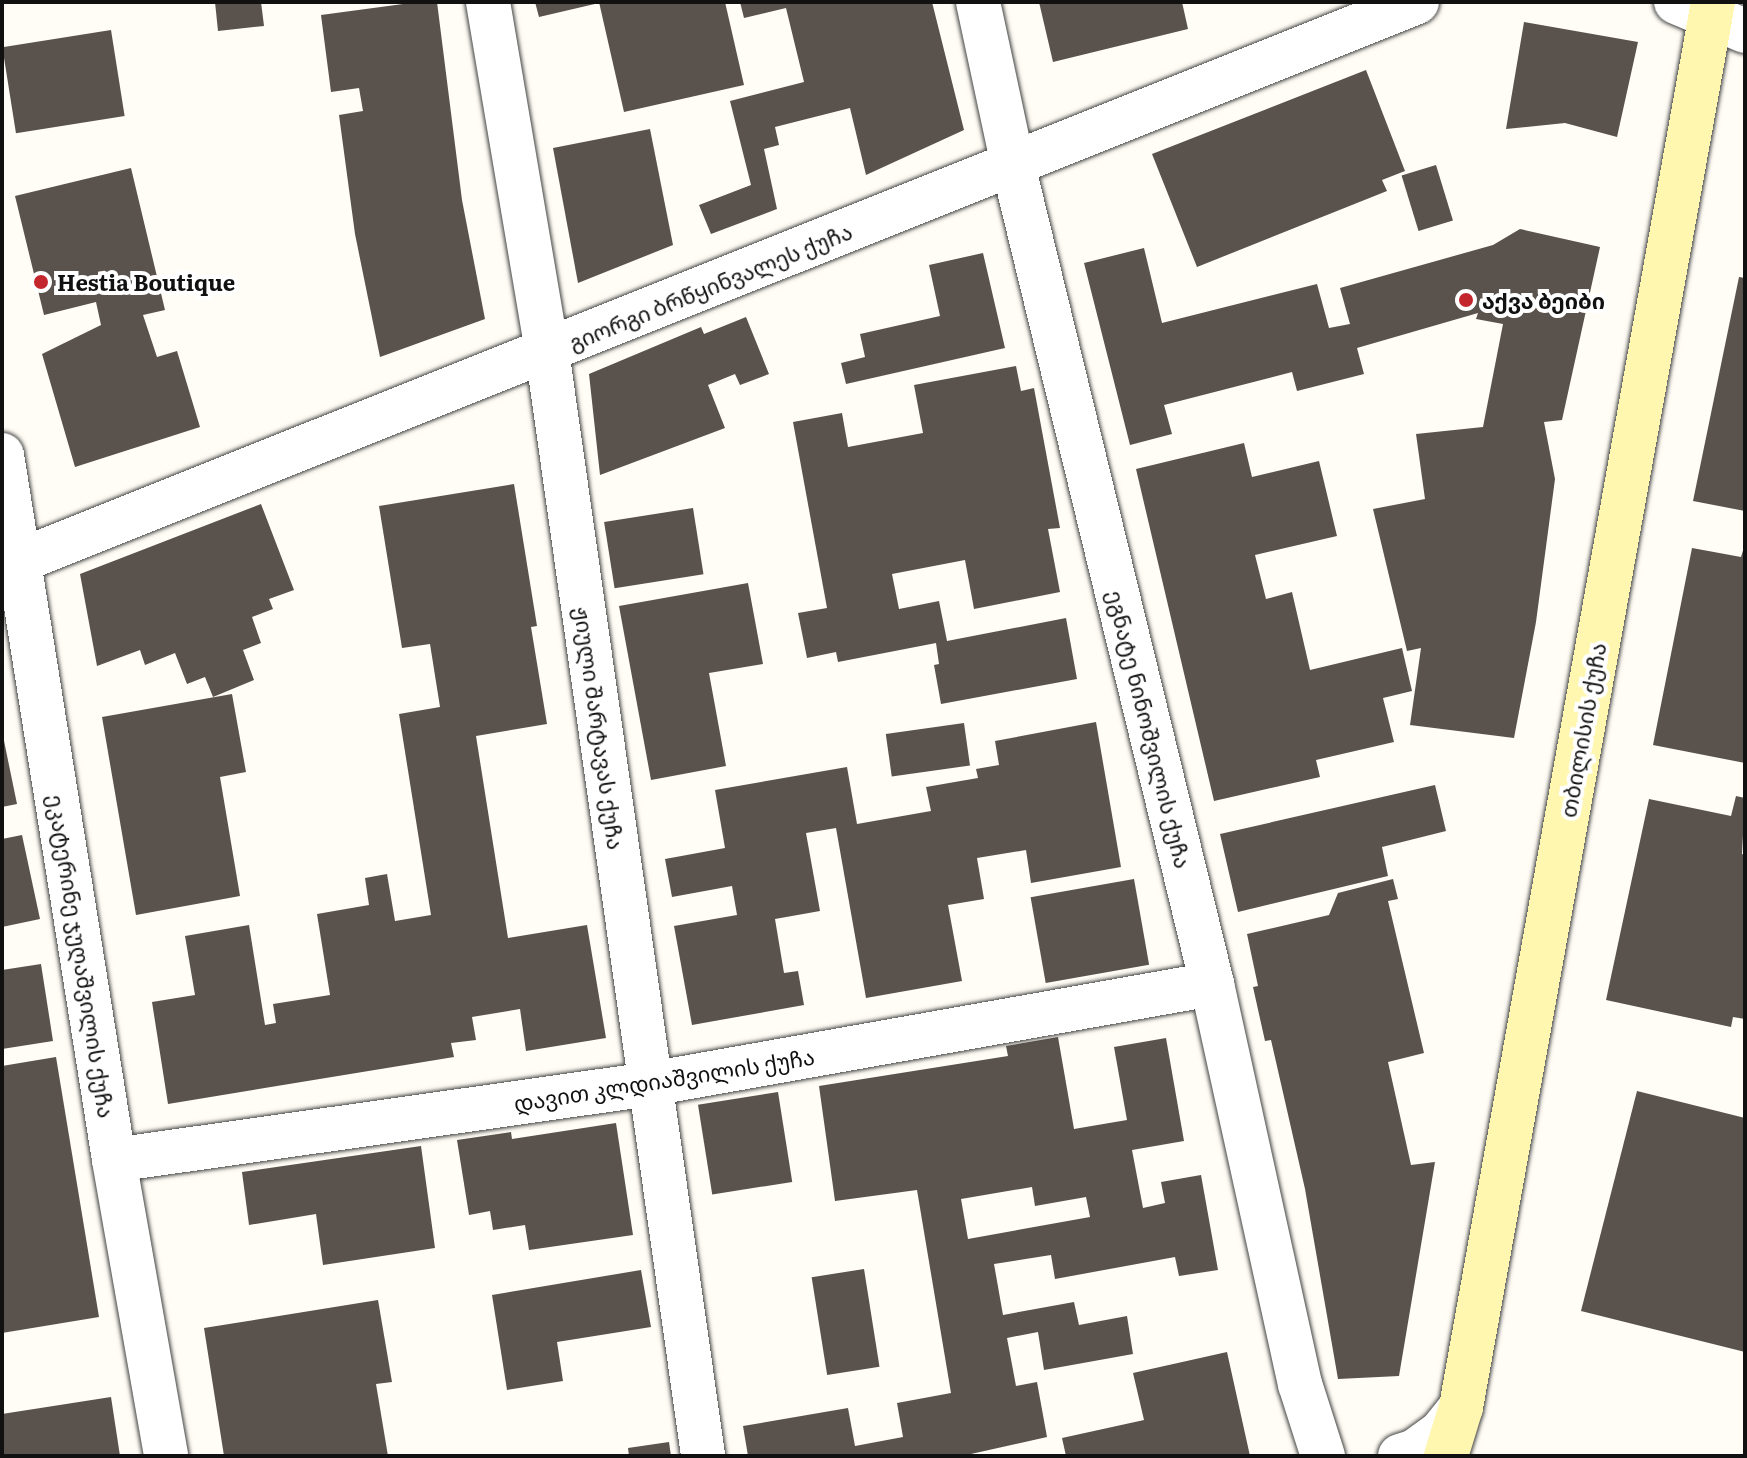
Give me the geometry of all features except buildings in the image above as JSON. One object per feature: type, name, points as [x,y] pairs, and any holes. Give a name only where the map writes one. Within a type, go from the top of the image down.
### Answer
[{"type":"main road","name":"თბილისის ქუჩა","points":[[1446,1456],[1461,1407],[1711,13]]},
{"type":"street","name":"ჟიული შარტავას ქუჩა","points":[[488,2],[547,351],[703,1456]]},
{"type":"street","name":"ეგნატე ნინოშვილის ქუჩა","points":[[978,2],[1013,165],[1212,984],[1300,1384],[1324,1456]]},
{"type":"street","name":"გიორგი ბრწყინვალეს ქუჩა","points":[[10,564],[1417,2]]},
{"type":"street","name":"ეკატერინე ჯუღაშვილის ქუჩა","points":[[2,455],[10,564],[166,1456]]},
{"type":"street","name":"დავით კლდიაშვილის ქუჩა","points":[[114,1160],[650,1084],[1212,984]]},
{"type":"street","points":[[1400,1456],[1415,1451],[1441,1432],[1461,1407]]},
{"type":"place","name":"Hestia Boutique","points":[[41,282]]},
{"type":"place","name":"აქვა ბეიბი","points":[[1466,300]]}]
